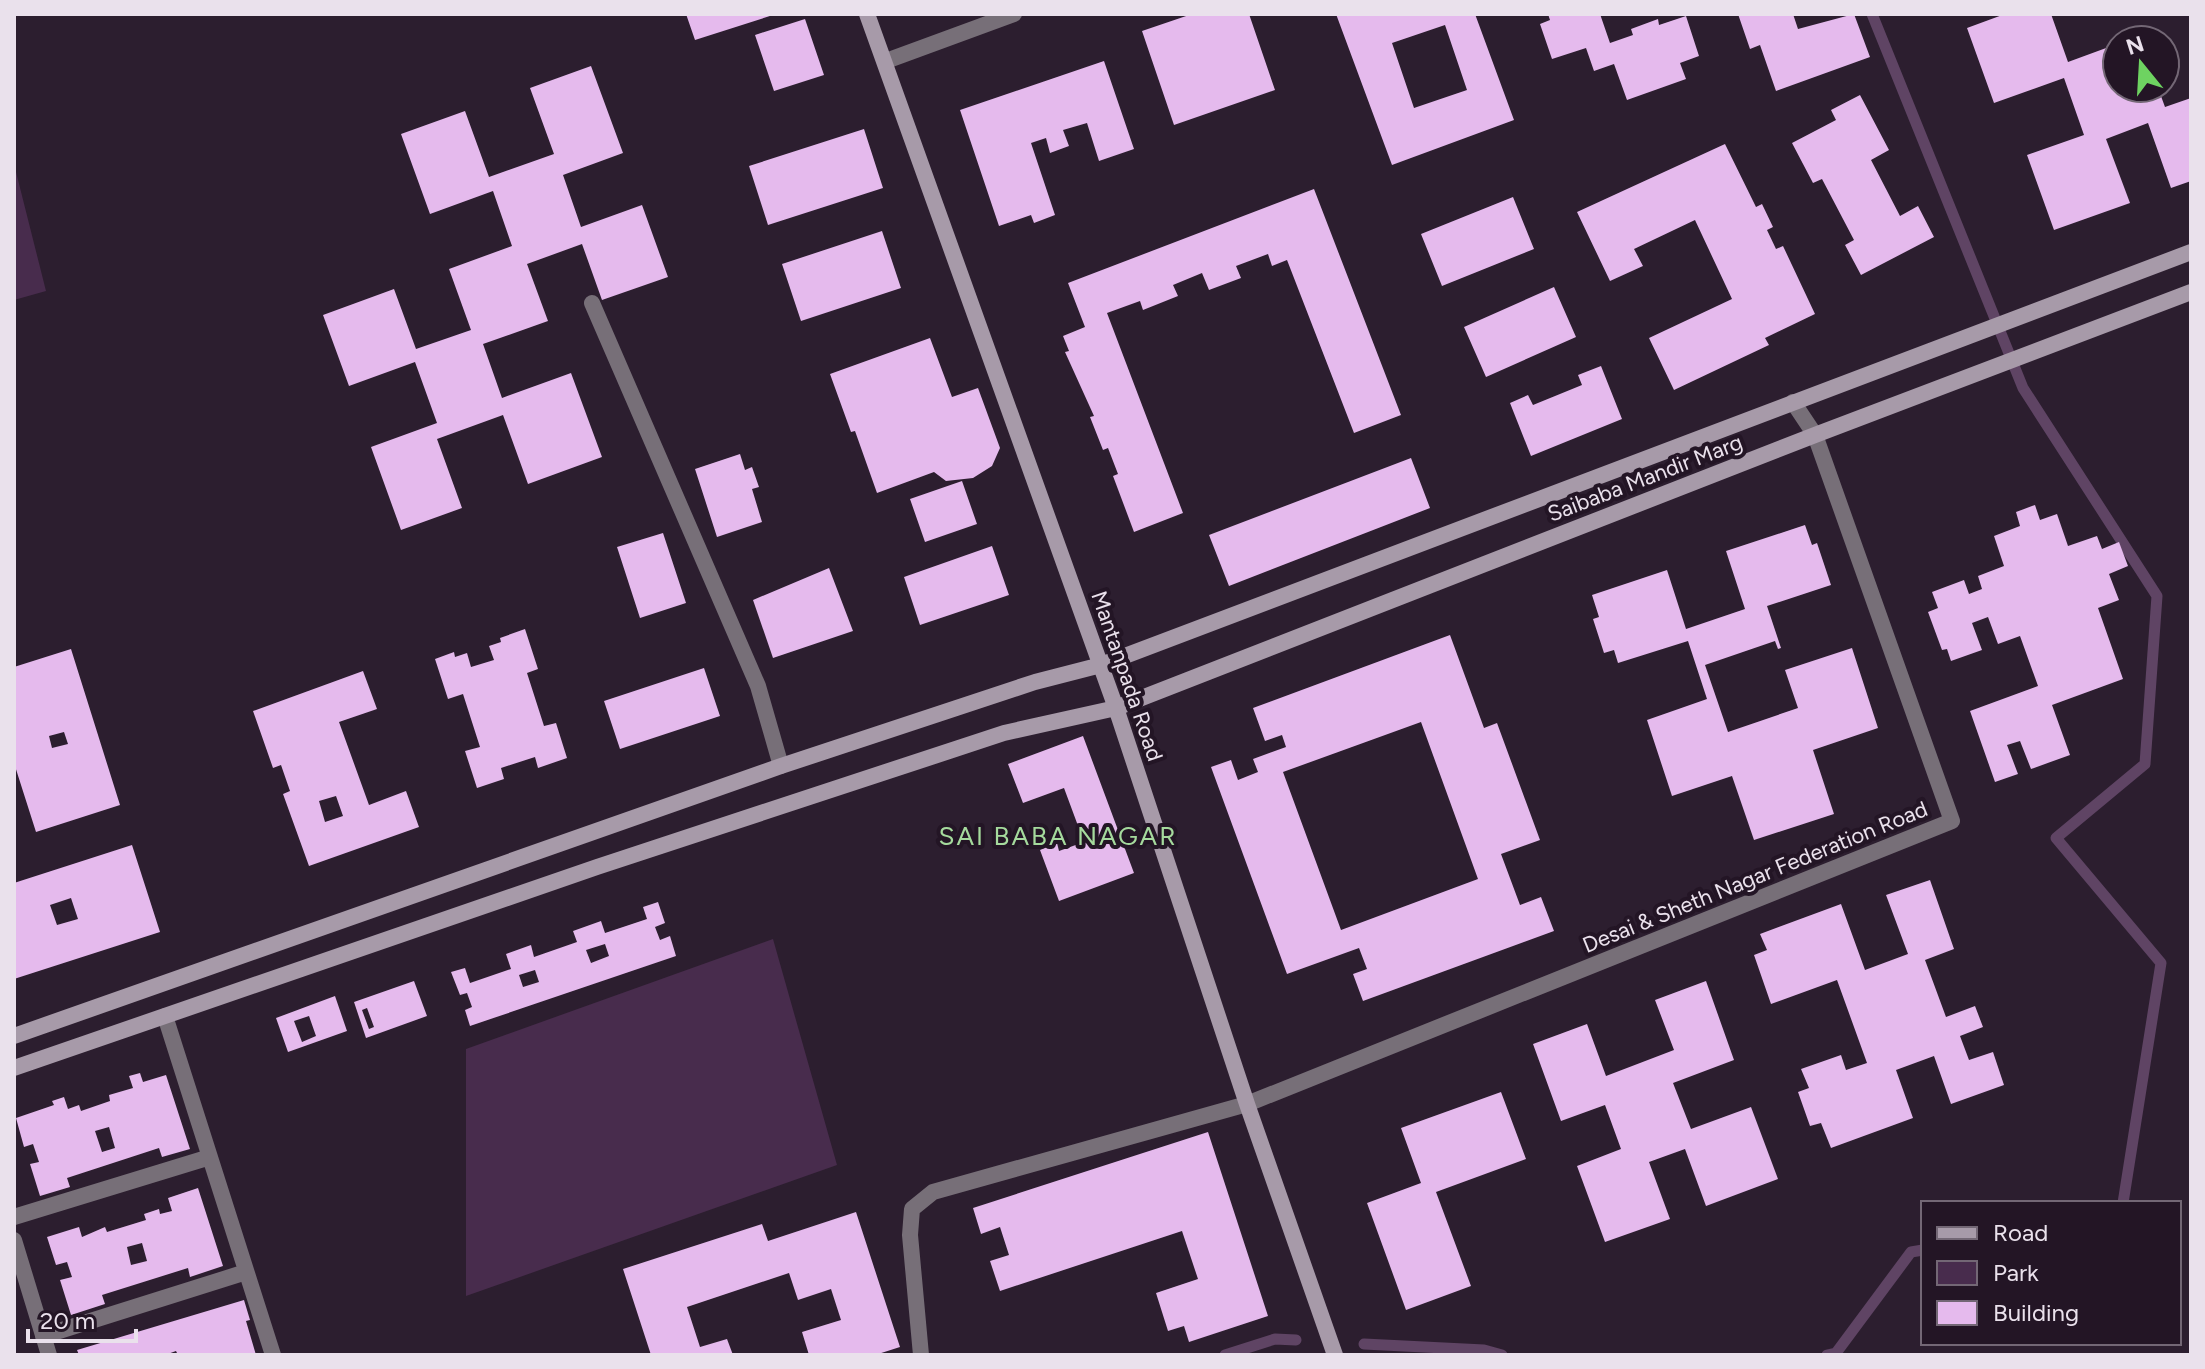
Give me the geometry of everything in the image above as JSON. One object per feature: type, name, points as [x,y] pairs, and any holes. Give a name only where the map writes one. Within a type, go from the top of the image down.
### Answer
[{"type":"street","name":"Mantanpada Road","points":[[867,14],[1101,665],[1247,1104],[1335,1355]]},
{"type":"street","points":[[886,61],[1014,14]]},
{"type":"street","name":"Saibaba Mandir Marg","points":[[14,1036],[781,766],[1035,682],[1101,665],[2191,252]]},
{"type":"street","name":"Saibaba Mandir Marg","points":[[14,1068],[597,867],[1004,733],[1116,708],[2191,292]]},
{"type":"street","points":[[592,303],[758,686],[781,766]]},
{"type":"street","name":"Desai & Sheth Nagar Federation Road","points":[[1247,1104],[1952,821],[1815,435],[1793,402]]},
{"type":"street","points":[[165,1016],[273,1355]]},
{"type":"street","points":[[921,1355],[910,1235],[912,1209],[933,1192],[1247,1104]]},
{"type":"street","points":[[14,1217],[210,1157]]},
{"type":"street","points":[[14,1240],[49,1355]]},
{"type":"street","points":[[43,1336],[246,1272]]},
{"type":"green space","points":[[14,164],[46,291],[14,300]]},
{"type":"green space","points":[[773,939],[837,1165],[466,1296],[466,1049]]},
{"type":"building","points":[[686,14],[773,14],[773,15],[695,40]]},
{"type":"building","points":[[1192,14],[1249,14],[1275,90],[1174,125],[1142,31]]},
{"type":"building","points":[[1336,14],[1475,14],[1514,120],[1392,165]],"holes":[[[1445,25],[1467,90],[1414,108],[1392,43]]]},
{"type":"building","points":[[1548,14],[1600,14],[1610,43],[1633,35],[1631,29],[1658,19],[1659,25],[1686,16],[1699,56],[1680,63],[1686,79],[1627,100],[1614,64],[1594,71],[1586,48],[1552,59],[1540,24],[1550,20]]},
{"type":"building","points":[[1738,14],[1793,14],[1798,29],[1854,14],[1870,57],[1776,91],[1760,45],[1750,49]]},
{"type":"building","points":[[2005,14],[2051,14],[2068,62],[2101,50],[2101,104],[2164,104],[2165,107],[2191,98],[2191,181],[2171,188],[2148,123],[2106,139],[2130,203],[2054,230],[2027,155],[2084,135],[2064,78],[1994,103],[1967,28]]},
{"type":"building","points":[[805,19],[824,75],[774,91],[755,35]]},
{"type":"building","points":[[1104,61],[1134,149],[1099,161],[1087,123],[1063,130],[1069,146],[1050,153],[1046,138],[1031,143],[1055,215],[1034,223],[1031,215],[999,226],[960,110]]},
{"type":"building","points":[[591,66],[623,153],[563,175],[581,227],[642,205],[668,277],[602,300],[582,244],[527,264],[548,321],[483,344],[502,398],[571,373],[602,457],[528,484],[503,415],[437,439],[462,508],[401,530],[371,447],[437,423],[415,362],[349,386],[323,315],[394,289],[416,349],[471,330],[449,269],[512,246],[493,191],[430,214],[401,134],[465,111],[489,177],[554,154],[530,88]]},
{"type":"building","points":[[1860,95],[1889,150],[1871,160],[1900,216],[1918,206],[1934,237],[1861,275],[1845,245],[1854,240],[1822,179],[1813,183],[1792,143],[1836,120],[1831,110]]},
{"type":"building","points":[[864,129],[883,188],[768,225],[749,166]]},
{"type":"building","points":[[1725,144],[1756,207],[1762,204],[1773,227],[1767,230],[1776,249],[1783,246],[1815,314],[1765,338],[1769,345],[1674,390],[1649,338],[1732,299],[1695,220],[1634,249],[1643,266],[1610,281],[1577,212]]},
{"type":"building","points":[[1314,189],[1401,415],[1354,433],[1287,260],[1272,266],[1268,254],[1236,266],[1241,278],[1209,290],[1202,273],[1173,285],[1178,296],[1143,310],[1140,301],[1107,313],[1183,513],[1134,532],[1113,476],[1118,474],[1108,448],[1103,450],[1090,417],[1094,416],[1065,352],[1069,351],[1063,336],[1085,327],[1068,283]]},
{"type":"building","points":[[1513,197],[1534,249],[1442,286],[1421,234]]},
{"type":"building","points":[[882,231],[901,288],[801,321],[782,264]]},
{"type":"building","points":[[1554,287],[1576,337],[1486,377],[1464,327]]},
{"type":"building","points":[[930,338],[952,397],[978,388],[1000,448],[992,466],[973,478],[946,481],[934,472],[877,493],[830,374]]},
{"type":"building","points":[[1601,366],[1622,419],[1531,456],[1510,403],[1528,395],[1533,405],[1582,385],[1578,375]]},
{"type":"building","points":[[740,454],[745,470],[752,467],[759,487],[752,489],[762,522],[717,537],[695,469]]},
{"type":"building","points":[[1411,458],[1430,508],[1229,586],[1209,535]]},
{"type":"building","points":[[962,481],[977,524],[925,542],[910,499]]},
{"type":"building","points":[[2035,505],[2040,520],[2057,514],[2068,546],[2097,536],[2102,549],[2119,542],[2128,566],[2109,574],[2119,600],[2098,608],[2123,679],[2052,705],[2070,755],[2031,769],[2020,741],[2007,745],[2018,774],[1995,782],[1970,711],[2038,686],[2020,636],[1998,644],[1988,617],[1972,623],[1982,650],[1951,661],[1947,649],[1942,650],[1928,612],[1938,608],[1932,592],[1964,580],[1969,594],[1982,589],[1978,576],[2004,566],[1994,536],[2020,526],[2016,512]]},
{"type":"building","points":[[1805,525],[1812,545],[1817,543],[1831,585],[1767,606],[1781,648],[1778,649],[1775,641],[1705,665],[1728,732],[1798,708],[1785,670],[1852,648],[1878,728],[1813,750],[1834,814],[1754,840],[1732,776],[1672,796],[1647,720],[1707,699],[1688,641],[1618,663],[1614,650],[1604,653],[1593,619],[1599,617],[1592,595],[1667,570],[1686,629],[1745,609],[1726,551]]},
{"type":"building","points":[[663,533],[686,603],[640,618],[617,547]]},
{"type":"building","points":[[992,546],[1009,595],[920,625],[904,577]]},
{"type":"building","points":[[829,568],[853,631],[773,658],[753,600]]},
{"type":"building","points":[[525,629],[538,669],[527,673],[544,726],[556,723],[567,758],[538,768],[535,757],[501,768],[504,779],[477,788],[465,751],[480,747],[463,694],[448,699],[435,659],[454,652],[455,657],[467,653],[471,667],[494,660],[489,646],[501,642],[500,638]]},
{"type":"building","points":[[1450,635],[1484,728],[1497,723],[1540,840],[1501,854],[1520,905],[1541,897],[1554,931],[1363,1001],[1353,974],[1367,969],[1359,948],[1287,974],[1211,767],[1231,760],[1238,780],[1258,772],[1253,759],[1286,747],[1282,735],[1265,741],[1253,708]],"holes":[[[1421,722],[1478,879],[1341,930],[1283,772]]]},
{"type":"building","points":[[71,649],[120,805],[36,832],[14,763],[14,667]],"holes":[[[64,732],[68,744],[52,748],[49,736]]]},
{"type":"building","points":[[704,668],[720,716],[620,749],[604,701]]},
{"type":"building","points":[[363,671],[377,709],[339,722],[369,805],[406,791],[419,827],[309,866],[283,794],[290,791],[281,765],[273,768],[253,711]],"holes":[[[336,796],[343,816],[325,822],[319,801]]]},
{"type":"building","points":[[1083,736],[1134,873],[1059,901],[1040,850],[1057,843],[1059,851],[1084,842],[1064,788],[1023,803],[1008,764]]},
{"type":"building","points":[[132,845],[160,932],[14,979],[14,883]],"holes":[[[71,898],[78,919],[57,925],[50,905]]]},
{"type":"building","points":[[1930,880],[1954,949],[1925,960],[1946,1017],[1975,1006],[1983,1027],[1960,1036],[1969,1060],[1993,1052],[2004,1085],[1951,1104],[1934,1056],[1896,1070],[1913,1118],[1831,1148],[1821,1123],[1810,1126],[1798,1092],[1809,1088],[1801,1069],[1841,1055],[1846,1070],[1867,1063],[1837,980],[1771,1004],[1754,955],[1767,950],[1760,934],[1841,904],[1865,970],[1908,954],[1886,895]]},
{"type":"building","points":[[658,902],[665,923],[655,927],[660,940],[670,936],[676,956],[470,1026],[465,1010],[472,1007],[467,993],[460,995],[451,972],[465,968],[470,983],[511,969],[506,954],[531,945],[534,957],[577,942],[573,931],[601,921],[605,933],[647,919],[643,907]],"holes":[[[605,944],[609,956],[591,963],[586,950]],[[535,970],[539,982],[523,987],[519,975]]]},
{"type":"building","points":[[414,981],[427,1016],[366,1038],[354,1002]],"holes":[[[367,1008],[374,1027],[369,1029],[362,1010]]]},
{"type":"building","points":[[1706,981],[1734,1060],[1673,1083],[1691,1129],[1751,1107],[1778,1179],[1706,1206],[1685,1149],[1649,1162],[1670,1219],[1605,1242],[1577,1166],[1621,1149],[1605,1105],[1561,1121],[1533,1044],[1587,1024],[1606,1076],[1674,1050],[1655,1000]]},
{"type":"building","points":[[335,996],[347,1031],[288,1052],[276,1018]],"holes":[[[309,1016],[316,1036],[302,1042],[294,1021]]]},
{"type":"building","points":[[140,1073],[143,1082],[166,1075],[190,1149],[162,1157],[159,1148],[67,1178],[70,1187],[40,1196],[30,1164],[39,1162],[33,1144],[24,1147],[16,1118],[54,1105],[52,1101],[64,1097],[68,1109],[79,1105],[81,1111],[110,1101],[109,1095],[133,1088],[129,1076]],"holes":[[[109,1127],[115,1148],[102,1152],[95,1131]]]},
{"type":"building","points":[[1501,1092],[1526,1159],[1436,1192],[1471,1286],[1406,1310],[1367,1203],[1421,1183],[1401,1128]]},
{"type":"building","points":[[1208,1132],[1268,1316],[1189,1342],[1184,1326],[1168,1331],[1156,1293],[1198,1279],[1182,1231],[1000,1291],[990,1261],[1009,1255],[1000,1227],[981,1234],[973,1208]]},
{"type":"building","points":[[198,1188],[223,1266],[190,1277],[188,1268],[102,1295],[105,1304],[71,1315],[60,1280],[72,1277],[67,1262],[56,1265],[47,1237],[79,1227],[82,1237],[105,1227],[107,1232],[146,1220],[144,1214],[159,1209],[160,1214],[172,1211],[168,1198]],"holes":[[[142,1243],[147,1261],[131,1265],[127,1247]]]},
{"type":"building","points":[[856,1212],[900,1347],[875,1355],[809,1355],[802,1332],[841,1320],[831,1289],[798,1300],[789,1273],[687,1307],[700,1347],[727,1339],[733,1355],[651,1355],[623,1269],[762,1224],[768,1241]]},
{"type":"building","points":[[244,1300],[250,1320],[246,1321],[256,1355],[178,1355],[176,1351],[165,1355],[79,1355],[77,1350]]},
{"type":"waterway","points":[[1872,14],[2023,388],[2157,596],[2145,764],[2056,838],[2161,963],[2123,1201]]},
{"type":"waterway","points":[[1827,1355],[1836,1353],[1911,1252],[1921,1250]]},
{"type":"waterway","points":[[1225,1355],[1275,1339],[1296,1340]]},
{"type":"waterway","points":[[1364,1344],[1484,1350],[1502,1355]]},
{"type":"district","name":"SAI BABA NAGAR","points":[[1058,836]]}]
